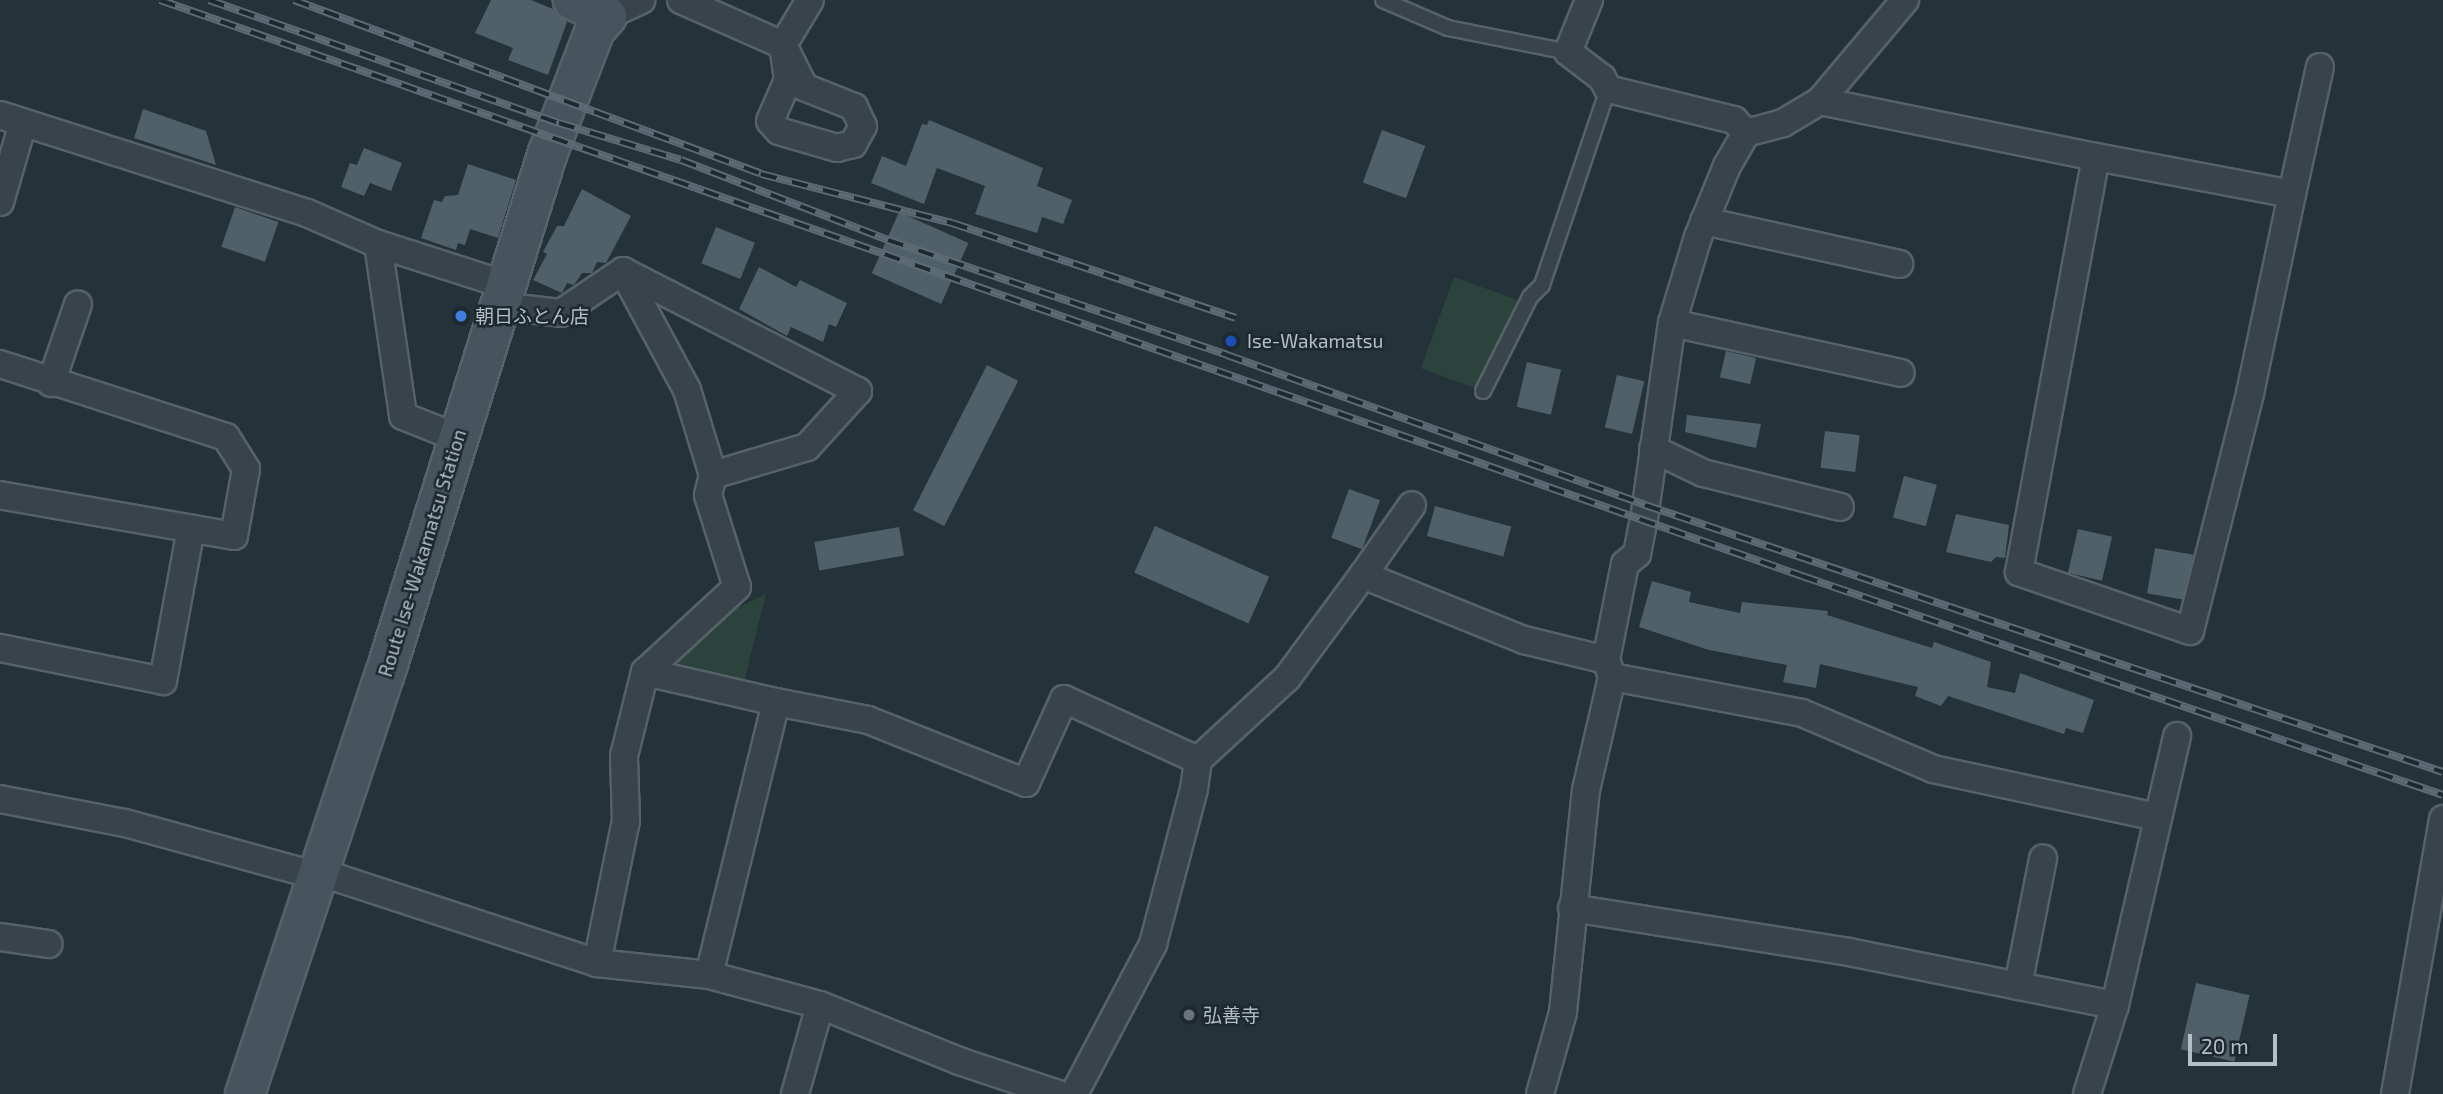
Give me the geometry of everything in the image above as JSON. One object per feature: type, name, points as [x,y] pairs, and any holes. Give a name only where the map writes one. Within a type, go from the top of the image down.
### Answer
[{"type":"main road","points":[[572,0],[607,16]]},
{"type":"main road","name":"Route Ise-Wakamatsu Station","points":[[245,1094],[573,82],[595,30],[607,16]]},
{"type":"street","points":[[607,16],[642,0]]},
{"type":"street","points":[[681,0],[783,45],[810,0]]},
{"type":"street","points":[[1589,0],[1568,52],[1602,78],[1608,89],[1734,120],[1746,133]]},
{"type":"street","points":[[1540,1094],[1563,1012],[1586,790],[1625,564],[1637,554],[1672,323],[1704,221],[1727,166],[1746,133],[1783,123],[1820,102],[1905,0]]},
{"type":"street","points":[[2095,157],[2019,572],[2190,631],[2250,394],[2320,67]]},
{"type":"street","points":[[1820,102],[2292,194]]},
{"type":"street","points":[[0,202],[11,119],[307,213],[502,295],[561,313],[623,271]]},
{"type":"street","points":[[1704,221],[1899,264]]},
{"type":"street","points":[[378,244],[403,416],[458,438]]},
{"type":"street","points":[[597,963],[626,821],[624,756],[645,672],[737,587],[708,495],[713,475],[687,390],[623,271]]},
{"type":"street","points":[[623,271],[858,391],[807,447],[713,475]]},
{"type":"street","points":[[51,383],[78,304]]},
{"type":"street","points":[[1672,323],[1900,373]]},
{"type":"street","points":[[0,364],[51,383],[226,437],[246,469],[234,536],[0,495]]},
{"type":"street","points":[[1653,449],[1703,473],[1840,507]]},
{"type":"street","points":[[1074,1094],[1153,944],[1194,789],[1198,760],[1287,678],[1412,505]]},
{"type":"street","points":[[0,648],[163,681],[191,529]]},
{"type":"street","points":[[1363,575],[1524,640],[1609,668],[1802,713],[1933,769],[2157,817]]},
{"type":"street","points":[[645,672],[868,720],[1026,783],[1064,699],[1198,760]]},
{"type":"street","points":[[709,975],[776,702]]},
{"type":"street","points":[[2087,1094],[2115,1005],[2177,736]]},
{"type":"street","points":[[0,799],[125,823],[318,874],[597,963],[709,975],[820,1005],[959,1061],[1058,1094]]},
{"type":"street","points":[[2395,1094],[2443,819]]},
{"type":"street","points":[[2018,986],[2043,858]]},
{"type":"street","points":[[1572,908],[1849,952],[2115,1005]]},
{"type":"street","points":[[0,937],[48,944]]},
{"type":"street","points":[[795,1094],[820,1005]]},
{"type":"lane","points":[[1383,0],[1448,29],[1568,52]]},
{"type":"lane","points":[[1483,391],[1530,297],[1542,285],[1608,89]]},
{"type":"green space","points":[[1454,277],[1521,301],[1488,392],[1421,368]]},
{"type":"green space","points":[[766,594],[743,686],[678,670],[677,653],[722,615]]},
{"type":"building","points":[[491,0],[531,0],[553,9],[567,22],[548,75],[508,60],[513,48],[475,33]]},
{"type":"building","points":[[143,109],[206,131],[216,165],[134,138]]},
{"type":"building","points":[[929,120],[1043,168],[1037,186],[1072,200],[1063,224],[1042,217],[1037,233],[975,214],[985,186],[937,168],[924,204],[871,183],[882,156],[906,166],[922,124],[927,125]]},
{"type":"building","points":[[1382,130],[1425,146],[1406,198],[1363,183]]},
{"type":"building","points":[[364,148],[402,163],[391,191],[370,183],[364,196],[341,187],[350,163],[357,165]]},
{"type":"building","points":[[468,164],[516,180],[498,238],[470,229],[465,245],[458,243],[456,250],[421,238],[434,200],[442,202],[445,196],[458,195]]},
{"type":"building","points":[[582,189],[631,216],[606,263],[597,262],[592,273],[582,273],[574,285],[567,283],[562,293],[533,280],[547,254],[543,252],[557,226],[564,226]]},
{"type":"building","points":[[235,207],[278,222],[265,262],[221,247]]},
{"type":"building","points":[[899,212],[968,243],[941,304],[872,273]]},
{"type":"building","points":[[716,227],[755,243],[740,279],[701,263]]},
{"type":"building","points":[[759,267],[796,287],[800,280],[847,303],[836,327],[829,324],[823,342],[791,327],[787,336],[739,309]]},
{"type":"building","points":[[1726,351],[1756,358],[1750,384],[1720,377]]},
{"type":"building","points":[[1527,362],[1561,370],[1551,415],[1517,407]]},
{"type":"building","points":[[987,365],[1018,381],[944,526],[913,510]]},
{"type":"building","points":[[1617,375],[1644,381],[1632,434],[1605,428]]},
{"type":"building","points":[[1687,415],[1761,424],[1756,448],[1685,432]]},
{"type":"building","points":[[1825,431],[1860,435],[1855,472],[1820,468]]},
{"type":"building","points":[[1904,476],[1937,485],[1926,526],[1893,518]]},
{"type":"building","points":[[1349,489],[1380,500],[1362,549],[1331,538]]},
{"type":"building","points":[[1435,506],[1511,526],[1503,556],[1427,536]]},
{"type":"building","points":[[1956,514],[2009,525],[2005,558],[1996,557],[1991,562],[1946,552]]},
{"type":"building","points":[[1155,526],[1269,577],[1248,623],[1134,573]]},
{"type":"building","points":[[899,527],[904,556],[819,570],[814,542]]},
{"type":"building","points":[[2078,529],[2112,537],[2102,581],[2068,573]]},
{"type":"building","points":[[2155,548],[2193,555],[2185,600],[2147,593]]},
{"type":"building","points":[[1652,581],[1691,592],[1689,602],[1740,613],[1742,602],[1828,611],[1827,615],[1932,648],[1934,642],[1991,662],[1987,687],[2015,693],[2020,673],[2094,700],[2083,733],[2066,728],[2064,734],[1948,696],[1941,706],[1915,696],[1918,687],[1820,664],[1816,688],[1783,682],[1787,665],[1709,650],[1639,627]]},
{"type":"building","points":[[2196,983],[2250,995],[2234,1062],[2181,1049]]},
{"type":"railway","points":[[160,0],[1802,576],[2443,795]]},
{"type":"railway","points":[[209,0],[559,123],[681,160],[888,240],[1227,355],[1645,505],[2443,772]]},
{"type":"railway","points":[[294,0],[761,174],[952,223],[1236,318]]},
{"type":"place","name":"朝日ふとん店","points":[[461,316]]},
{"type":"place","name":"Ise-Wakamatsu","points":[[1231,341]]},
{"type":"place","name":"弘善寺","points":[[1189,1015]]}]
